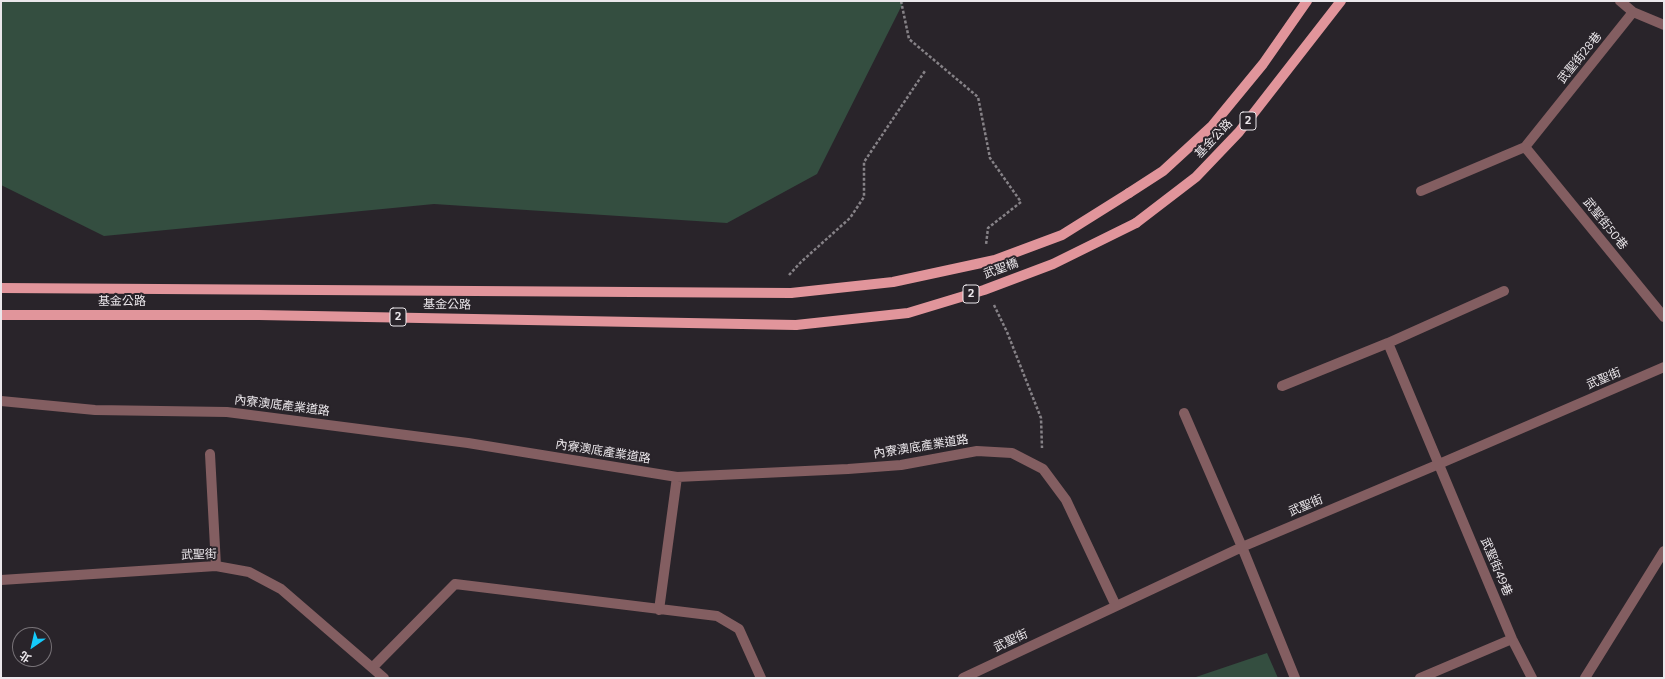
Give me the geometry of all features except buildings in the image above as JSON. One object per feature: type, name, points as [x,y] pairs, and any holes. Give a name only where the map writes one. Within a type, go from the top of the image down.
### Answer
[{"type":"main road","name":"基金公路","points":[[1129,193],[1163,171],[1212,126],[1263,64],[1307,1]]},
{"type":"main road","name":"基金公路","points":[[1136,223],[1196,177],[1239,132],[1341,1]]},
{"type":"main road","name":"武聖橋","points":[[791,293],[893,282],[995,260],[1062,235],[1129,193]]},
{"type":"main road","name":"武聖橋","points":[[796,324],[908,313],[984,290],[1053,264],[1136,223]]},
{"type":"main road","name":"基金公路","points":[[1,288],[791,293]]},
{"type":"main road","name":"基金公路","points":[[1,315],[259,315],[796,324]]},
{"type":"street","points":[[1620,1],[1633,12],[1664,25]]},
{"type":"street","name":"武聖街28巷","points":[[1525,147],[1633,12]]},
{"type":"street","points":[[1421,191],[1525,147]]},
{"type":"street","name":"武聖街50巷","points":[[1525,147],[1664,317]]},
{"type":"street","points":[[1282,386],[1388,343],[1504,291]]},
{"type":"street","name":"武聖街49巷","points":[[1388,343],[1512,639],[1532,678]]},
{"type":"street","name":"武聖街","points":[[963,678],[980,674],[1116,606],[1242,547],[1664,367]]},
{"type":"street","name":"內寮澳底產業道路","points":[[1,400],[95,410],[227,412],[468,443],[677,477],[901,465],[977,451],[1012,453],[1043,469],[1066,500],[1116,606]]},
{"type":"street","points":[[1184,413],[1242,547],[1295,678]]},
{"type":"street","points":[[210,454],[216,566]]},
{"type":"street","points":[[659,610],[677,477]]},
{"type":"street","points":[[1585,678],[1664,551]]},
{"type":"street","name":"武聖街","points":[[1,580],[216,566],[249,572],[281,589],[384,678]]},
{"type":"street","points":[[372,667],[455,584],[717,616],[739,629],[761,678]]},
{"type":"street","points":[[1420,678],[1512,639]]},
{"type":"path","points":[[901,1],[909,39],[978,98],[990,158],[1021,202],[988,228],[985,248]]},
{"type":"path","points":[[772,293],[801,262],[850,218],[864,197],[864,162],[925,71]]},
{"type":"path","points":[[994,304],[1007,332],[1041,418],[1043,469]]},
{"type":"green space","points":[[1,1],[904,1],[817,174],[727,223],[434,204],[104,236],[1,185]]},
{"type":"green space","points":[[1267,653],[1278,678],[1193,678]]}]
